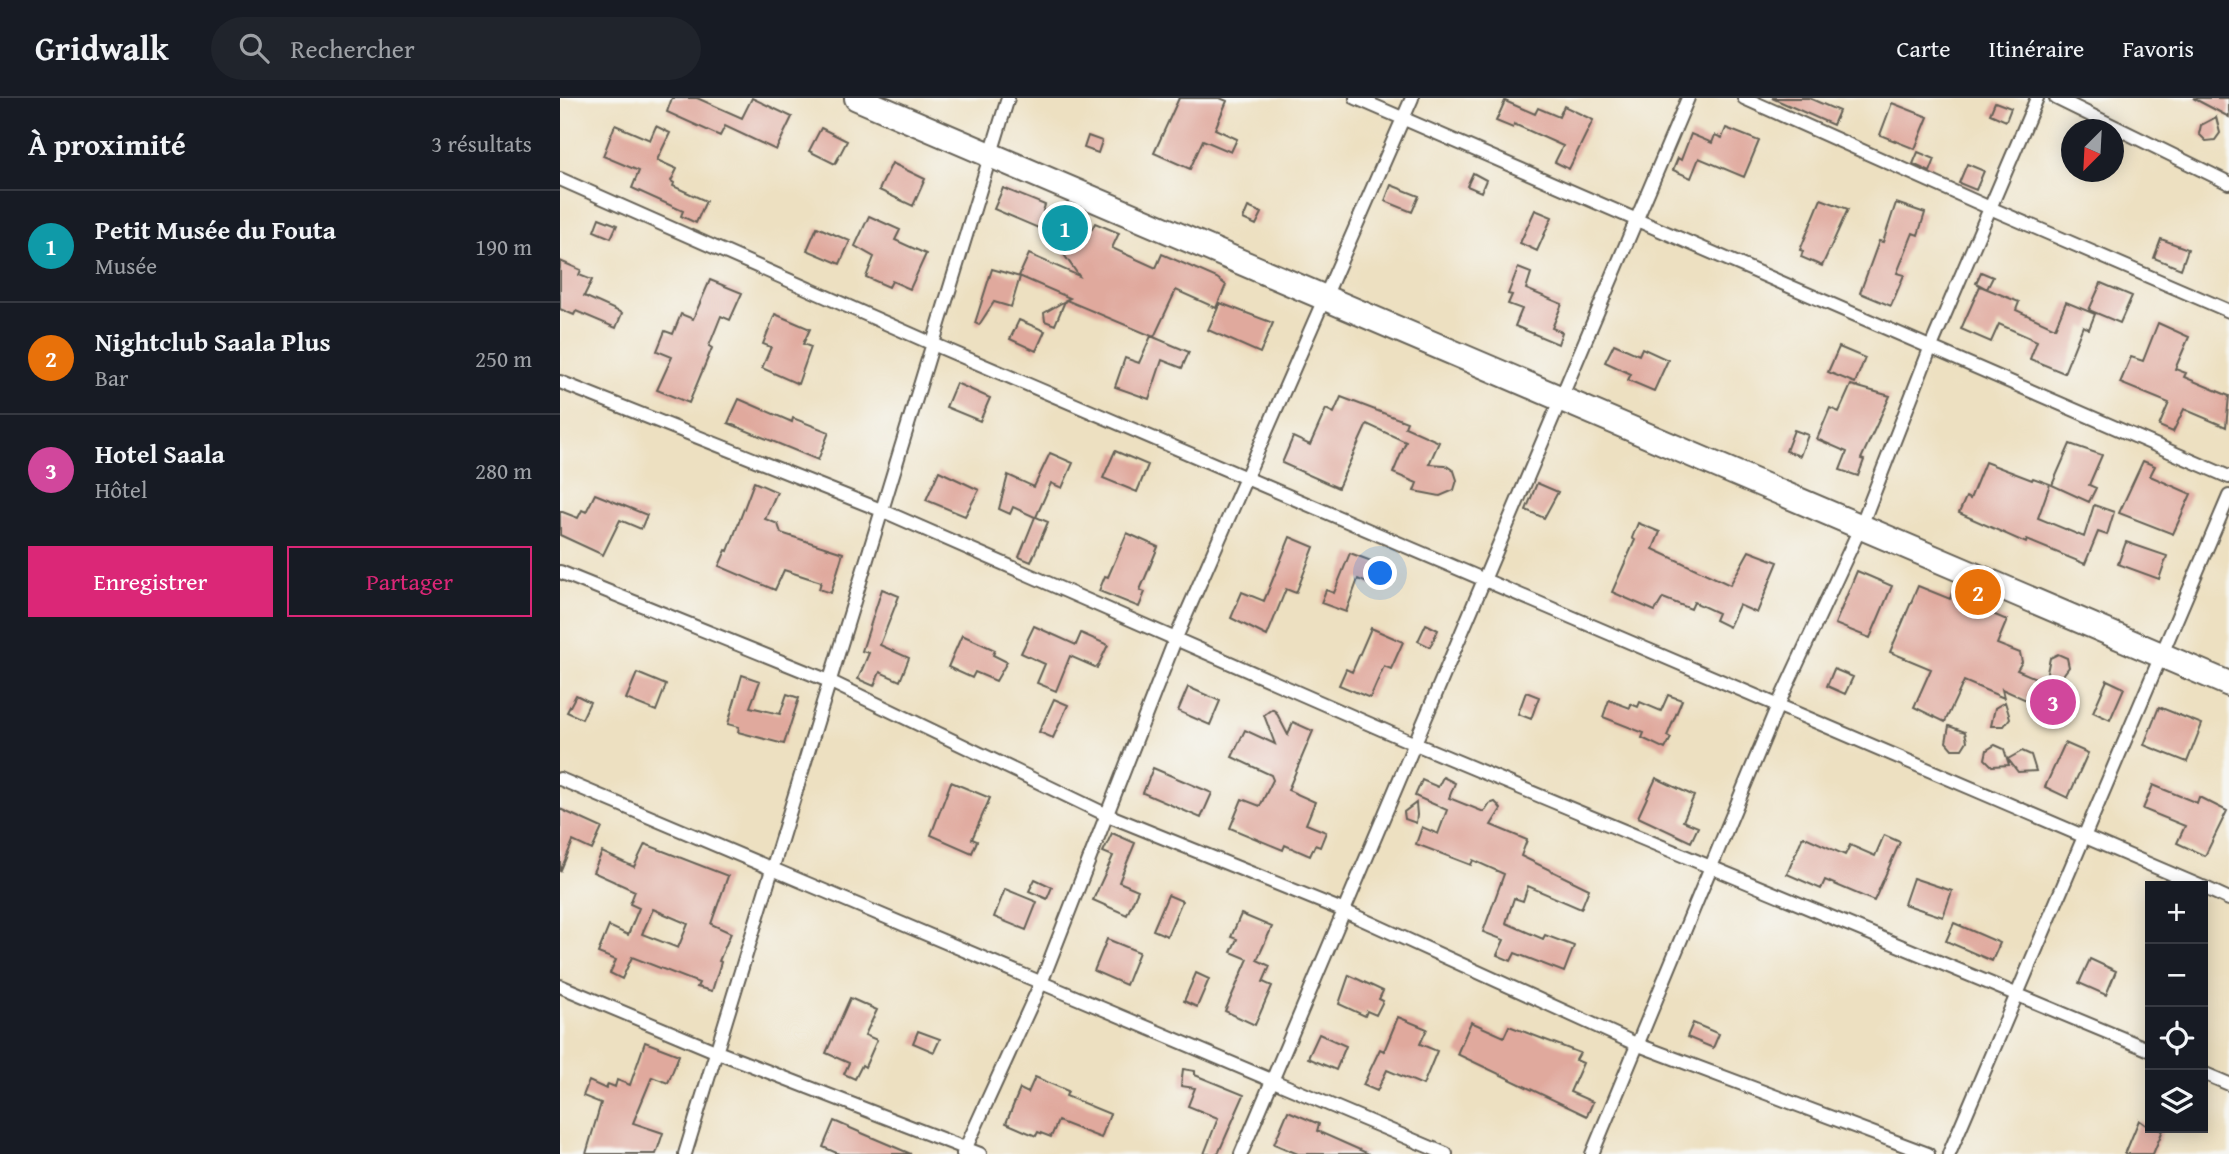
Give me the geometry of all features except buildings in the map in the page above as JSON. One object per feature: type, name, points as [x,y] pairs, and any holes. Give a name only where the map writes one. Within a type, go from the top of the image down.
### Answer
[{"type":"highway","points":[[857,98],[1326,299],[1562,396],[2229,684]]},
{"type":"street","points":[[685,1154],[1008,98]]},
{"type":"street","points":[[1356,98],[2229,477]]},
{"type":"street","points":[[964,1151],[1041,983],[1175,640],[1412,98]]},
{"type":"street","points":[[1241,1154],[1342,910],[1688,98]]},
{"type":"street","points":[[1744,98],[2229,311]]},
{"type":"street","points":[[1592,1154],[1777,705],[1861,526],[1930,349],[2037,98]]},
{"type":"street","points":[[2056,98],[2229,183]]},
{"type":"street","points":[[560,179],[933,344],[2187,881]]},
{"type":"street","points":[[560,382],[881,510],[1413,743],[2145,1048]]},
{"type":"street","points":[[1949,1154],[2229,496]]},
{"type":"street","points":[[560,572],[829,681],[1105,814],[1342,910],[1636,1044],[1927,1154]]},
{"type":"street","points":[[560,779],[1446,1154]]},
{"type":"street","points":[[2208,890],[2229,899]]},
{"type":"street","points":[[560,986],[964,1151],[980,1154]]},
{"type":"street","points":[[2208,1075],[2229,1084]]},
{"type":"place","name":"Petit Musée du Fouta","points":[[1065,228]]},
{"type":"place","name":"Nightclub Saala Plus","points":[[1978,592]]},
{"type":"place","name":"Hotel Saala","points":[[2053,702]]}]
